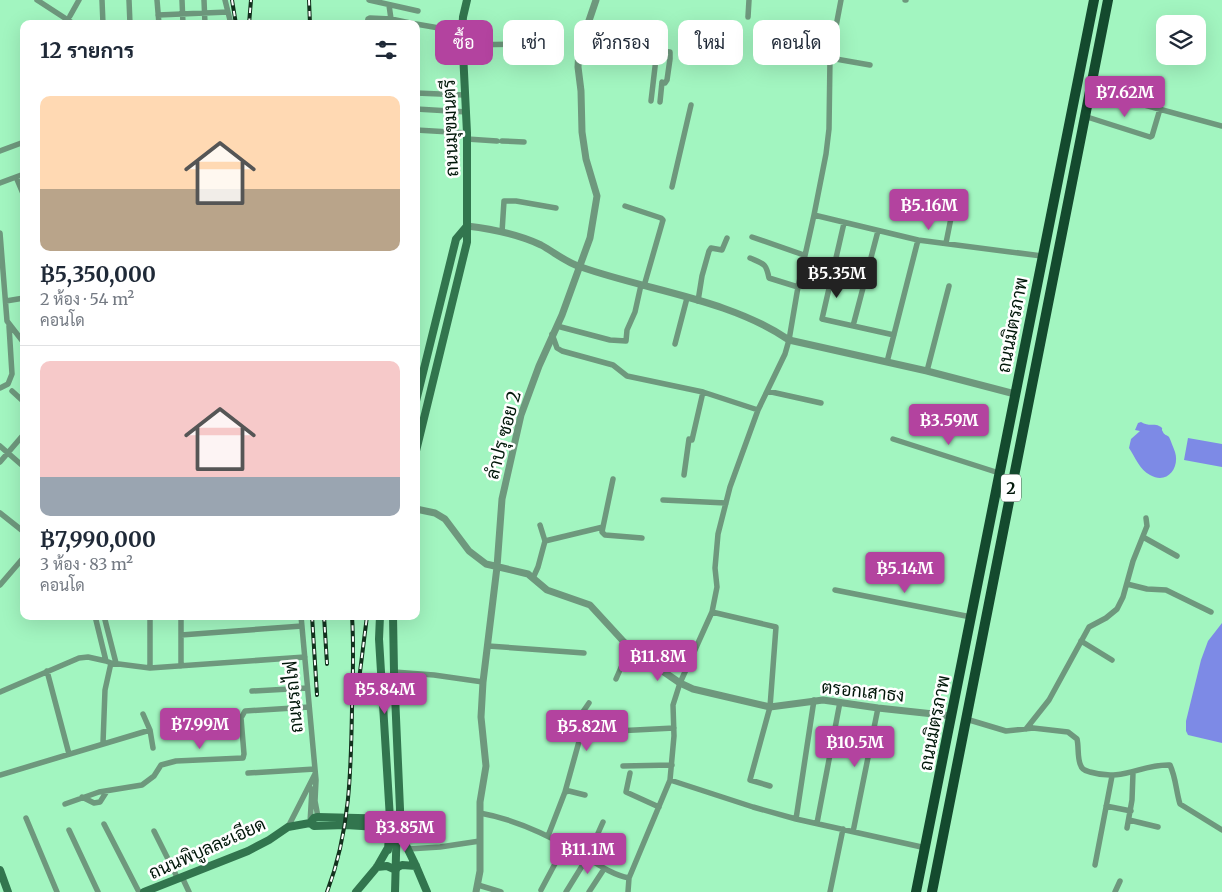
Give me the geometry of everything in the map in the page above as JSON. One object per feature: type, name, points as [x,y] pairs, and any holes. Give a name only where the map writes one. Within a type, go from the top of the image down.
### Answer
[{"type":"highway","name":"ถนนมิตรภาพ","points":[[916,892],[1094,0]]},
{"type":"highway","name":"ถนนมิตรภาพ","points":[[932,892],[1108,0]]},
{"type":"highway","points":[[952,716],[966,719]]},
{"type":"main road","name":"ถนนมุขมนตรี","points":[[463,20],[467,0]]},
{"type":"main road","name":"ถนนมุขมนตรี","points":[[420,435],[467,242],[467,136],[463,65]]},
{"type":"main road","points":[[420,385],[456,239],[467,226]]},
{"type":"main road","points":[[380,620],[379,640],[394,819],[395,892]]},
{"type":"main road","points":[[318,817],[394,819],[400,814],[393,620]]},
{"type":"main road","points":[[379,640],[393,640]]},
{"type":"main road","name":"ถนนพิบูลละเอียด","points":[[144,892],[248,851],[288,827],[310,823],[314,818],[318,817]]},
{"type":"main road","name":"ถนนพิบูลละเอียด","points":[[310,823],[314,826],[394,828]]},
{"type":"main road","points":[[394,828],[408,850],[427,892]]},
{"type":"main road","points":[[356,892],[377,867],[388,850],[394,828]]},
{"type":"main road","points":[[396,869],[402,865],[416,866]]},
{"type":"main road","points":[[377,867],[387,866],[396,869]]},
{"type":"main road","points":[[0,870],[8,892]]},
{"type":"street","points":[[37,0],[68,20]]},
{"type":"street","points":[[49,7],[54,0]]},
{"type":"street","points":[[70,16],[79,0]]},
{"type":"street","points":[[102,0],[103,20]]},
{"type":"street","points":[[129,0],[130,20]]},
{"type":"street","points":[[157,0],[159,20]]},
{"type":"street","points":[[182,0],[183,20]]},
{"type":"street","points":[[204,0],[205,20]]},
{"type":"street","points":[[225,0],[230,20]]},
{"type":"street","points":[[369,0],[418,12]]},
{"type":"street","name":"ลำปรุ ซอย 2","points":[[589,20],[596,0]]},
{"type":"street","points":[[748,17],[749,0]]},
{"type":"street","points":[[837,20],[841,0]]},
{"type":"street","points":[[390,5],[391,19]]},
{"type":"street","points":[[158,15],[228,12]]},
{"type":"street","points":[[368,20],[370,18],[396,20]]},
{"type":"street","points":[[420,25],[435,27]]},
{"type":"street","points":[[660,102],[662,82],[665,83],[667,80],[670,55],[668,51]]},
{"type":"street","points":[[840,60],[870,65]]},
{"type":"street","name":"ลำปรุ ซอย 2","points":[[477,888],[480,871],[480,813],[486,766],[481,717],[483,682],[497,567],[502,499],[522,415],[539,366],[557,326],[590,238],[597,196],[586,158],[582,132],[578,65]]},
{"type":"street","points":[[651,101],[655,65]]},
{"type":"street","points":[[628,892],[629,878],[670,780],[674,728],[672,712],[680,683],[712,612],[717,587],[715,568],[718,534],[726,504],[758,410],[785,354],[789,340],[804,254],[814,216],[826,154],[829,129],[830,65]]},
{"type":"street","points":[[1089,90],[1222,126]]},
{"type":"street","points":[[420,93],[464,95]]},
{"type":"street","points":[[672,188],[692,105]]},
{"type":"street","points":[[420,109],[466,112]]},
{"type":"street","points":[[1084,116],[1150,137],[1152,136],[1160,109]]},
{"type":"street","points":[[420,130],[524,142]]},
{"type":"street","points":[[0,151],[20,144]]},
{"type":"street","points":[[0,183],[20,175]]},
{"type":"street","points":[[16,176],[20,186]]},
{"type":"street","points":[[502,232],[504,201],[516,201],[556,208]]},
{"type":"street","points":[[557,326],[610,340],[626,341],[627,330],[635,312],[663,220],[625,206]]},
{"type":"street","points":[[946,243],[952,212]]},
{"type":"street","points":[[814,216],[918,240],[1042,256]]},
{"type":"street","points":[[844,223],[822,319],[894,335]]},
{"type":"street","points":[[467,226],[502,232],[541,245],[578,267],[698,301],[756,320],[789,340],[927,371],[1014,394]]},
{"type":"street","points":[[853,326],[878,231]]},
{"type":"street","points":[[0,233],[7,321],[20,338]]},
{"type":"street","points":[[752,237],[804,254]]},
{"type":"street","points":[[698,301],[708,251],[712,248],[722,250],[727,238]]},
{"type":"street","points":[[887,362],[918,240]]},
{"type":"street","points":[[750,258],[766,265],[768,278],[771,280],[798,288]]},
{"type":"street","points":[[927,371],[949,286]]},
{"type":"street","points":[[675,344],[687,298]]},
{"type":"street","points":[[6,301],[20,299]]},
{"type":"street","points":[[0,388],[8,384],[12,374],[9,324]]},
{"type":"street","points":[[552,334],[557,348],[562,351],[613,365],[627,376],[703,392],[758,410]]},
{"type":"street","points":[[12,391],[20,398]]},
{"type":"street","points":[[767,391],[821,403]]},
{"type":"street","points":[[684,475],[703,392]]},
{"type":"street","points":[[0,462],[20,439]]},
{"type":"street","points":[[893,439],[998,474]]},
{"type":"street","points":[[0,446],[20,464]]},
{"type":"street","points":[[613,479],[602,532],[605,535],[642,538]]},
{"type":"street","points":[[662,500],[726,504]]},
{"type":"street","name":"ตรอกเสาธง","points":[[420,510],[435,513],[446,519],[469,551],[486,564],[522,572],[534,578],[547,590],[590,605],[630,647],[680,683],[706,693],[770,707],[814,700],[952,716]]},
{"type":"street","points":[[0,513],[20,529]]},
{"type":"street","points":[[1026,729],[1049,700],[1089,627],[1106,618],[1117,609],[1123,597],[1133,561],[1147,526],[1146,518]]},
{"type":"street","points":[[534,578],[546,541],[540,525]]},
{"type":"street","points":[[546,541],[603,527]]},
{"type":"street","points":[[1143,537],[1177,556]]},
{"type":"street","points":[[1,583],[20,562]]},
{"type":"street","points":[[1127,584],[1147,589],[1166,590],[1211,612]]},
{"type":"street","points":[[834,590],[971,617]]},
{"type":"street","points":[[712,612],[776,627],[770,707],[750,780],[770,786]]},
{"type":"street","points":[[96,620],[111,662]]},
{"type":"street","points":[[103,743],[105,690],[111,662],[105,620]]},
{"type":"street","points":[[150,620],[150,668]]},
{"type":"street","points":[[181,666],[182,620]]},
{"type":"street","name":"ถนนรถไฟ","points":[[301,620],[315,772],[315,801],[318,817]]},
{"type":"street","points":[[181,635],[302,626]]},
{"type":"street","points":[[1081,641],[1112,660]]},
{"type":"street","points":[[488,646],[584,653]]},
{"type":"street","points":[[616,679],[630,647]]},
{"type":"street","points":[[0,692],[79,658],[88,657],[150,668],[305,657]]},
{"type":"street","points":[[48,672],[69,754]]},
{"type":"street","points":[[394,672],[483,682]]},
{"type":"street","points":[[252,691],[307,688]]},
{"type":"street","points":[[796,819],[814,700]]},
{"type":"street","points":[[817,823],[840,702]]},
{"type":"street","points":[[548,836],[565,792],[580,738],[580,716],[589,703]]},
{"type":"street","points":[[65,804],[99,792],[142,785],[154,776],[161,765],[176,761],[243,758],[242,718],[245,711],[309,707]]},
{"type":"street","points":[[853,832],[878,708]]},
{"type":"street","points":[[143,714],[150,730],[153,748]]},
{"type":"street","points":[[966,719],[1006,731],[1033,728],[1068,732],[1077,739],[1082,769],[1093,773],[1112,776],[1159,765],[1170,766],[1176,780],[1180,804],[1222,830]]},
{"type":"street","points":[[616,731],[674,728]]},
{"type":"street","points":[[0,775],[150,730]]},
{"type":"street","points":[[623,766],[672,764]]},
{"type":"street","points":[[248,773],[315,772],[288,827]]},
{"type":"street","name":"ถนนรถไฟ","points":[[310,823],[311,797],[315,772]]},
{"type":"street","points":[[1127,828],[1131,811],[1134,772]]},
{"type":"street","points":[[630,773],[626,792],[659,807]]},
{"type":"street","points":[[1095,865],[1112,776]]},
{"type":"street","points":[[670,780],[796,819],[926,848]]},
{"type":"street","points":[[82,797],[94,803],[100,802],[107,791]]},
{"type":"street","points":[[565,792],[569,791],[585,795]]},
{"type":"street","points":[[1106,806],[1131,811]]},
{"type":"street","points":[[480,813],[506,819],[548,836],[604,869],[629,878]]},
{"type":"street","points":[[26,818],[57,892]]},
{"type":"street","points":[[1129,820],[1158,827]]},
{"type":"street","points":[[566,892],[587,858],[603,822]]},
{"type":"street","points":[[104,824],[139,892]]},
{"type":"street","points":[[830,892],[843,829]]},
{"type":"street","points":[[69,830],[98,892]]},
{"type":"street","points":[[154,831],[189,892]]},
{"type":"street","points":[[408,850],[480,841]]},
{"type":"street","points":[[541,890],[565,845]]},
{"type":"street","points":[[589,892],[604,869]]},
{"type":"street","points":[[1115,892],[1120,881]]},
{"type":"street","points":[[477,888],[501,892]]},
{"type":"water","points":[[1138,423],[1159,426],[1164,434],[1169,437],[1175,452],[1176,464],[1167,476],[1156,478],[1146,473],[1129,448],[1131,439],[1140,431],[1135,430]]},
{"type":"water","points":[[1188,438],[1222,444],[1222,467],[1184,460]]},
{"type":"water","points":[[1222,623],[1222,743],[1188,735],[1186,721],[1201,660],[1208,641]]},
{"type":"railway","points":[[232,0],[235,20]]},
{"type":"railway","points":[[249,20],[251,0]]},
{"type":"railway","points":[[309,0],[310,20]]},
{"type":"railway","points":[[312,620],[317,695]]},
{"type":"railway","points":[[324,620],[327,664]]},
{"type":"railway","points":[[327,892],[335,869],[348,801],[353,673],[352,620]]},
{"type":"railway","points":[[359,680],[366,620]]}]
